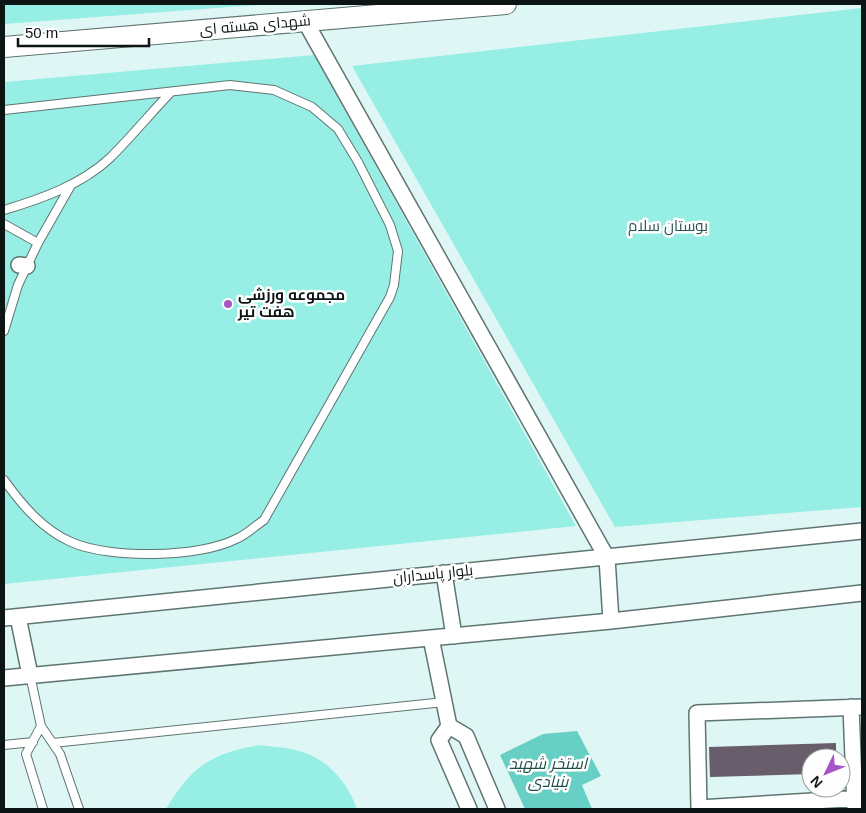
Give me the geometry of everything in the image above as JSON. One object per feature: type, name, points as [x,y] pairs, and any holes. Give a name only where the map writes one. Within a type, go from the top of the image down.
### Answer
[{"type":"street","name":"شهدای هسته ای","points":[[4,47],[506,4]]},
{"type":"street","points":[[305,21],[607,558],[611,622]]},
{"type":"street","name":"بلوار پاسداران","points":[[11,618],[862,531]]},
{"type":"street","points":[[444,573],[454,636]]},
{"type":"street","points":[[4,678],[611,622],[862,593]]},
{"type":"street","points":[[11,618],[30,675]]},
{"type":"street","points":[[431,638],[449,726],[439,740],[468,809]]},
{"type":"street","points":[[857,707],[858,802],[699,809],[697,712],[857,707]]},
{"type":"street","points":[[449,726],[466,736],[497,809]]},
{"type":"lane","points":[[4,110],[230,85],[274,90],[312,107],[338,129],[358,162],[390,226],[398,251],[394,285],[390,297],[264,520],[237,539],[208,550],[156,554],[127,554],[97,550],[71,542],[45,526],[20,503],[4,480]]},
{"type":"lane","points":[[4,210],[36,201],[71,185],[109,158],[170,92]]},
{"type":"lane","points":[[4,331],[23,266],[71,185]]},
{"type":"lane","points":[[4,224],[38,243]]},
{"type":"lane","points":[[30,675],[41,726],[60,754],[79,809]]},
{"type":"lane","points":[[53,743],[444,702]]},
{"type":"lane","points":[[41,726],[26,754],[43,809]]},
{"type":"lane","points":[[4,745],[33,742]]},
{"type":"green space","points":[[4,4],[268,4],[4,24]]},
{"type":"green space","name":"بوستان سلام","points":[[862,8],[862,507],[615,527],[352,66]]},
{"type":"green space","name":"مجموعه ورزشی هفت تیر","points":[[314,55],[576,526],[4,584],[4,82]]},
{"type":"green space","points":[[260,745],[294,750],[319,759],[342,781],[357,809],[166,809],[184,782],[204,764],[228,752]]},
{"type":"water","name":"استخر شهید بنیادی","points":[[577,731],[601,776],[582,785],[592,809],[525,809],[500,755],[543,734]]},
{"type":"building","points":[[836,743],[836,748],[801,748],[801,774],[710,777],[709,747]]},
{"type":"place","name":"مجموعه ورزشی هفت تیر","points":[[228,304]]}]
